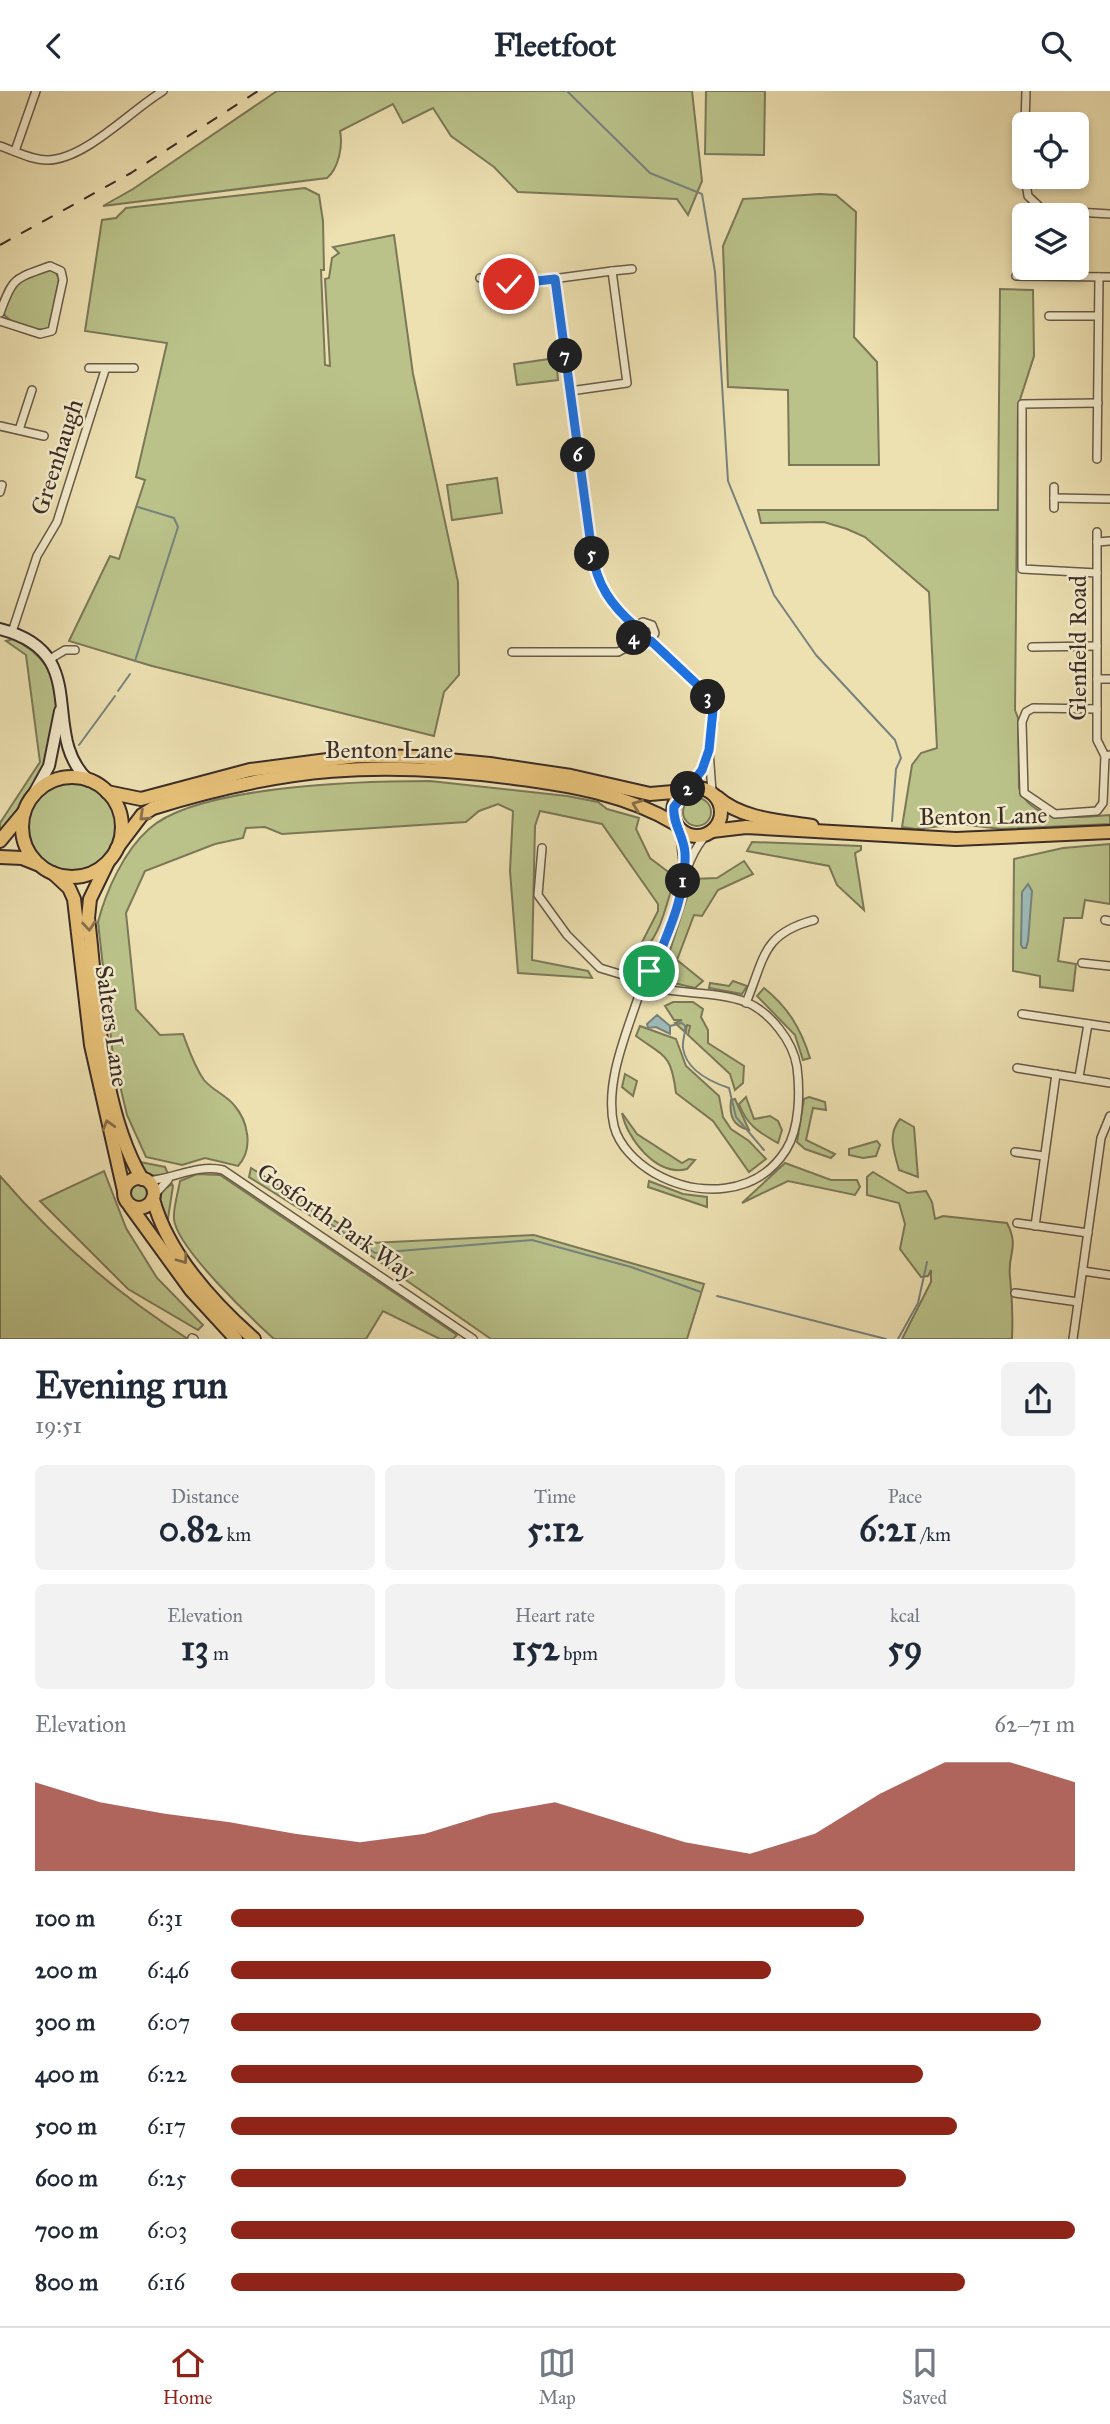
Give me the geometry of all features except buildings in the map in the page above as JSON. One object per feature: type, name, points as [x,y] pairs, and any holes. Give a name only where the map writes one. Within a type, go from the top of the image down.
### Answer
[{"type":"main road","points":[[0,629],[32,643],[50,659],[62,688],[71,758],[89,781],[107,792],[121,819],[117,848],[108,862],[86,875],[69,877],[53,873],[22,858],[0,857]]},
{"type":"main road","points":[[38,864],[24,842],[22,825],[29,803],[49,766],[62,688]]},
{"type":"main road","name":"Benton Lane","points":[[107,792],[141,799],[250,770],[358,756],[417,757],[490,764],[571,776],[650,794],[687,790]]},
{"type":"main road","name":"Benton Lane","points":[[117,848],[138,820],[153,808],[269,778],[359,767],[447,770],[569,786],[629,802],[678,826]]},
{"type":"main road","points":[[0,841],[44,786],[73,778],[89,781]]},
{"type":"main road","points":[[699,787],[714,794],[721,816],[710,832],[691,835],[678,826],[674,807],[687,790],[699,787]]},
{"type":"main road","name":"Benton Lane","points":[[714,794],[729,806],[747,813],[857,834]]},
{"type":"main road","name":"Benton Lane","points":[[710,832],[746,828],[980,839],[1110,832]]},
{"type":"main road","name":"Salters Lane","points":[[108,862],[90,899],[90,931],[104,1052],[115,1108],[130,1158],[144,1180]]},
{"type":"main road","name":"Salters Lane","points":[[53,873],[69,888],[74,899],[91,1045],[124,1191]]},
{"type":"main road","points":[[236,1336],[159,1223],[153,1197],[144,1180],[130,1181],[124,1191],[130,1206],[191,1290],[236,1336],[254,1339]]},
{"type":"main road","points":[[130,1206],[144,1207],[153,1197]]},
{"type":"street","points":[[15,151],[36,91]]},
{"type":"street","points":[[0,146],[47,160],[78,150],[163,91]]},
{"type":"street","points":[[1026,91],[1026,112]]},
{"type":"street","points":[[1027,189],[1028,196],[1043,210],[1110,214]]},
{"type":"street","points":[[0,313],[9,287],[16,279],[50,266],[61,271],[63,280],[52,331],[40,334],[0,321]]},
{"type":"street","points":[[480,278],[494,278],[509,284],[632,269]]},
{"type":"street","points":[[570,391],[627,383],[612,271]]},
{"type":"street","points":[[1089,277],[1110,277]]},
{"type":"street","points":[[1097,459],[1099,277]]},
{"type":"street","points":[[555,279],[595,572],[609,600],[635,626]]},
{"type":"street","points":[[1049,316],[1098,316]]},
{"type":"street","name":"Greenhaugh","points":[[89,368],[134,368]]},
{"type":"street","name":"Greenhaugh","points":[[12,632],[37,556],[57,522],[105,370]]},
{"type":"street","points":[[19,430],[33,390]]},
{"type":"street","points":[[1097,573],[1022,569],[1020,407],[1023,403],[1098,403]]},
{"type":"street","points":[[0,426],[44,436]]},
{"type":"street","points":[[1054,487],[1054,508]]},
{"type":"street","points":[[1054,498],[1110,499]]},
{"type":"street","name":"Glenfield Road","points":[[1097,532],[1097,542],[1097,573],[1097,646],[1097,679],[1097,709],[1097,742],[1107,755],[1103,803],[1097,811],[1055,814],[1024,793],[1021,722],[1024,714],[1033,708],[1097,709]]},
{"type":"street","points":[[1097,542],[1110,541]]},
{"type":"street","points":[[637,642],[633,634],[635,626],[640,622],[650,623],[655,633],[651,641]]},
{"type":"street","points":[[512,652],[618,652],[637,642],[651,641],[693,680],[710,700],[714,721],[709,750],[700,775],[687,790]]},
{"type":"street","points":[[1032,647],[1097,646]]},
{"type":"street","points":[[50,659],[65,650],[75,650]]},
{"type":"street","points":[[1097,679],[1110,679]]},
{"type":"street","points":[[709,750],[714,794]]},
{"type":"street","points":[[678,826],[685,852],[684,874]]},
{"type":"street","points":[[652,972],[684,874],[695,850],[710,832]]},
{"type":"street","points":[[542,848],[538,895],[567,936],[600,968],[636,979]]},
{"type":"street","points":[[746,1003],[770,943],[788,927],[814,920]]},
{"type":"street","points":[[1082,963],[1110,966]]},
{"type":"street","points":[[636,979],[642,972],[652,972]]},
{"type":"street","points":[[652,972],[657,978],[657,988]]},
{"type":"street","points":[[636,979],[640,992],[623,1042],[612,1111],[619,1140],[649,1170],[667,1180],[704,1189],[738,1187],[763,1174],[788,1148],[793,1129],[798,1097],[793,1053],[768,1017],[746,1003],[657,988],[650,993],[640,992]]},
{"type":"street","points":[[1021,1014],[1110,1027]]},
{"type":"street","points":[[1079,1077],[1088,1024]]},
{"type":"street","points":[[1017,1068],[1110,1083]]},
{"type":"street","points":[[1035,1226],[1056,1074]]},
{"type":"street","points":[[1073,1339],[1101,1138],[1110,1116]]},
{"type":"street","points":[[1015,1152],[1044,1156]]},
{"type":"street","name":"Gosforth Park Way","points":[[144,1180],[169,1179],[190,1170],[209,1167],[240,1179],[473,1339]]},
{"type":"street","name":"Gosforth Park Way","points":[[153,1197],[169,1179]]},
{"type":"street","points":[[1017,1223],[1088,1233]]},
{"type":"street","points":[[1083,1271],[1110,1275]]},
{"type":"street","points":[[1015,1293],[1079,1302]]},
{"type":"green space","points":[[277,91],[692,91],[702,181],[688,215],[677,199],[518,192],[494,167],[451,136],[433,108],[403,123],[393,104],[340,131],[339,156],[335,168],[327,178],[103,206],[133,189]]},
{"type":"green space","points":[[706,91],[765,91],[764,155],[705,154]]},
{"type":"green space","points":[[305,188],[319,195],[323,221],[324,270],[321,270],[325,365],[330,366],[325,279],[329,278],[332,258],[339,253],[333,247],[394,235],[413,374],[458,582],[459,675],[444,692],[434,736],[152,666],[69,641],[110,556],[119,559],[145,480],[136,477],[167,343],[85,331],[102,220],[116,218],[126,208]]},
{"type":"green space","points":[[836,195],[856,212],[854,337],[877,362],[879,465],[789,465],[788,390],[728,387],[723,246],[743,199]]},
{"type":"green space","points":[[50,268],[59,279],[49,328],[31,328],[6,317],[3,313],[14,284]]},
{"type":"green space","points":[[1000,289],[1033,290],[1034,356],[1018,406],[1015,710],[1018,718],[1019,788],[1026,800],[1046,813],[1072,817],[1110,815],[1110,824],[1001,829],[959,824],[916,829],[902,827],[912,765],[921,753],[937,748],[929,592],[865,537],[824,522],[761,523],[758,510],[998,510]]},
{"type":"green space","points":[[556,358],[558,380],[517,385],[514,364]]},
{"type":"green space","points":[[497,478],[502,513],[452,520],[447,485]]},
{"type":"green space","points":[[13,639],[38,657],[52,679],[57,705],[54,734],[45,762],[32,790],[0,838],[0,823],[40,762],[26,655],[6,641]]},
{"type":"green space","points":[[430,781],[567,796],[598,802],[607,809],[639,818],[636,829],[650,858],[675,877],[662,920],[652,941],[637,957],[658,911],[658,904],[602,824],[540,811],[535,826],[532,960],[588,971],[592,978],[518,973],[510,871],[513,811],[498,804],[479,811],[466,822],[282,834],[265,827],[246,828],[243,838],[215,844],[145,871],[126,913],[136,1009],[160,1035],[183,1034],[204,1080],[231,1101],[243,1119],[247,1135],[246,1152],[238,1166],[205,1158],[182,1165],[146,1157],[127,1115],[113,1056],[98,922],[111,885],[132,848],[149,829],[172,814],[242,794],[365,782]]},
{"type":"green space","points":[[72,783],[89,786],[104,796],[114,811],[117,828],[114,845],[104,860],[89,870],[72,873],[55,870],[40,860],[30,845],[27,828],[30,811],[40,796],[55,786]]},
{"type":"green space","points":[[697,798],[707,802],[711,812],[707,822],[697,826],[687,822],[683,812],[687,802]]},
{"type":"green space","points":[[752,842],[861,846],[861,850],[855,853],[864,910],[837,885],[829,866],[747,851]]},
{"type":"green space","points":[[1110,844],[1110,904],[1085,900],[1082,918],[1064,918],[1058,961],[1076,964],[1073,991],[1040,987],[1040,976],[1013,971],[1014,859],[1063,848]]},
{"type":"green space","points":[[744,861],[753,874],[718,890],[702,916],[694,915],[677,960],[703,981],[695,988],[674,983],[666,977],[665,966],[693,879],[717,878]]},
{"type":"green space","points":[[733,981],[747,986],[742,994],[709,988],[710,983],[729,986]]},
{"type":"green space","points":[[764,988],[793,1019],[810,1058],[803,1060],[795,1035],[757,996]]},
{"type":"green space","points":[[673,1002],[693,1002],[703,1009],[701,1017],[708,1030],[708,1043],[744,1066],[743,1083],[735,1090],[730,1074],[688,1035],[690,1026],[687,1025],[686,1033],[675,1023],[682,1020],[674,1020],[665,1006]]},
{"type":"green space","points":[[640,1026],[676,1039],[686,1066],[719,1096],[723,1117],[731,1129],[749,1141],[766,1159],[749,1172],[713,1121],[676,1093],[672,1071],[665,1058],[636,1036]]},
{"type":"green space","points":[[625,1074],[637,1081],[633,1096],[622,1087]]},
{"type":"green space","points":[[746,1097],[754,1119],[770,1116],[778,1121],[782,1130],[778,1143],[750,1123],[739,1104]]},
{"type":"green space","points":[[809,1097],[825,1102],[826,1110],[813,1108],[806,1140],[835,1154],[831,1158],[805,1149],[797,1142],[804,1099]]},
{"type":"green space","points":[[735,1099],[749,1130],[739,1126],[733,1119],[731,1100]]},
{"type":"green space","points":[[622,1113],[637,1134],[682,1163],[689,1159],[695,1160],[687,1169],[676,1170],[655,1162],[645,1154],[630,1134]]},
{"type":"green space","points":[[900,1119],[914,1127],[918,1177],[899,1170],[893,1137]]},
{"type":"green space","points":[[877,1141],[880,1145],[876,1156],[863,1158],[849,1155],[849,1149]]},
{"type":"green space","points":[[140,1162],[165,1167],[168,1174],[148,1176],[142,1171]]},
{"type":"green space","points":[[785,1163],[831,1180],[857,1180],[860,1187],[855,1195],[788,1181],[742,1203]]},
{"type":"green space","points":[[251,1168],[370,1243],[534,1235],[704,1284],[687,1339],[491,1339],[341,1235],[249,1177]]},
{"type":"green space","points":[[104,1171],[126,1228],[157,1278],[203,1325],[198,1330],[128,1289],[40,1201]]},
{"type":"green space","points":[[873,1172],[908,1193],[926,1191],[932,1202],[935,1219],[943,1216],[1007,1223],[1013,1239],[1010,1269],[1012,1339],[902,1339],[931,1282],[931,1270],[928,1276],[921,1277],[900,1249],[905,1224],[899,1203],[867,1195],[867,1177]]},
{"type":"green space","points":[[197,1174],[220,1175],[457,1335],[453,1339],[440,1339],[383,1311],[366,1339],[274,1339],[216,1282],[187,1247],[178,1231],[174,1215],[180,1181]]},
{"type":"green space","points":[[0,1176],[88,1265],[136,1304],[188,1339],[0,1339]]},
{"type":"green space","points":[[649,1181],[683,1194],[707,1197],[707,1207],[648,1187]]},
{"type":"green space","points":[[139,1183],[147,1186],[150,1194],[147,1202],[139,1205],[131,1202],[128,1194],[131,1186]]},
{"type":"green space","points":[[172,1184],[167,1225],[158,1203],[163,1190]]},
{"type":"water","points":[[1028,884],[1032,891],[1028,941],[1026,948],[1023,948],[1022,892]]},
{"type":"water","points":[[657,1015],[670,1026],[670,1034],[656,1027],[648,1028],[647,1024]]},
{"type":"waterway","points":[[567,91],[650,173],[702,194],[715,272],[728,481],[774,595],[816,655],[895,740],[901,758],[896,769],[892,821]]},
{"type":"waterway","points":[[135,661],[178,527],[174,518],[138,507]]},
{"type":"waterway","points":[[118,691],[130,674]]},
{"type":"waterway","points":[[79,745],[115,696]]},
{"type":"waterway","points":[[670,1026],[682,1023],[685,1026],[683,1048],[689,1063],[707,1079],[729,1088],[736,1117],[764,1150]]},
{"type":"waterway","points":[[259,1177],[375,1253],[532,1240],[631,1267],[701,1292]]},
{"type":"waterway","points":[[898,1339],[918,1303],[927,1262]]},
{"type":"waterway","points":[[717,1296],[886,1339]]},
{"type":"railway","points":[[0,245],[131,173],[258,91]]},
{"type":"route","points":[[509,284],[555,279],[592,553],[600,584],[609,600],[635,626],[633,634],[637,642],[643,644],[651,641],[704,691],[713,710],[709,750],[702,770],[694,784],[675,803],[673,811],[684,843],[684,874],[677,906],[665,940],[652,972],[649,971]]}]
